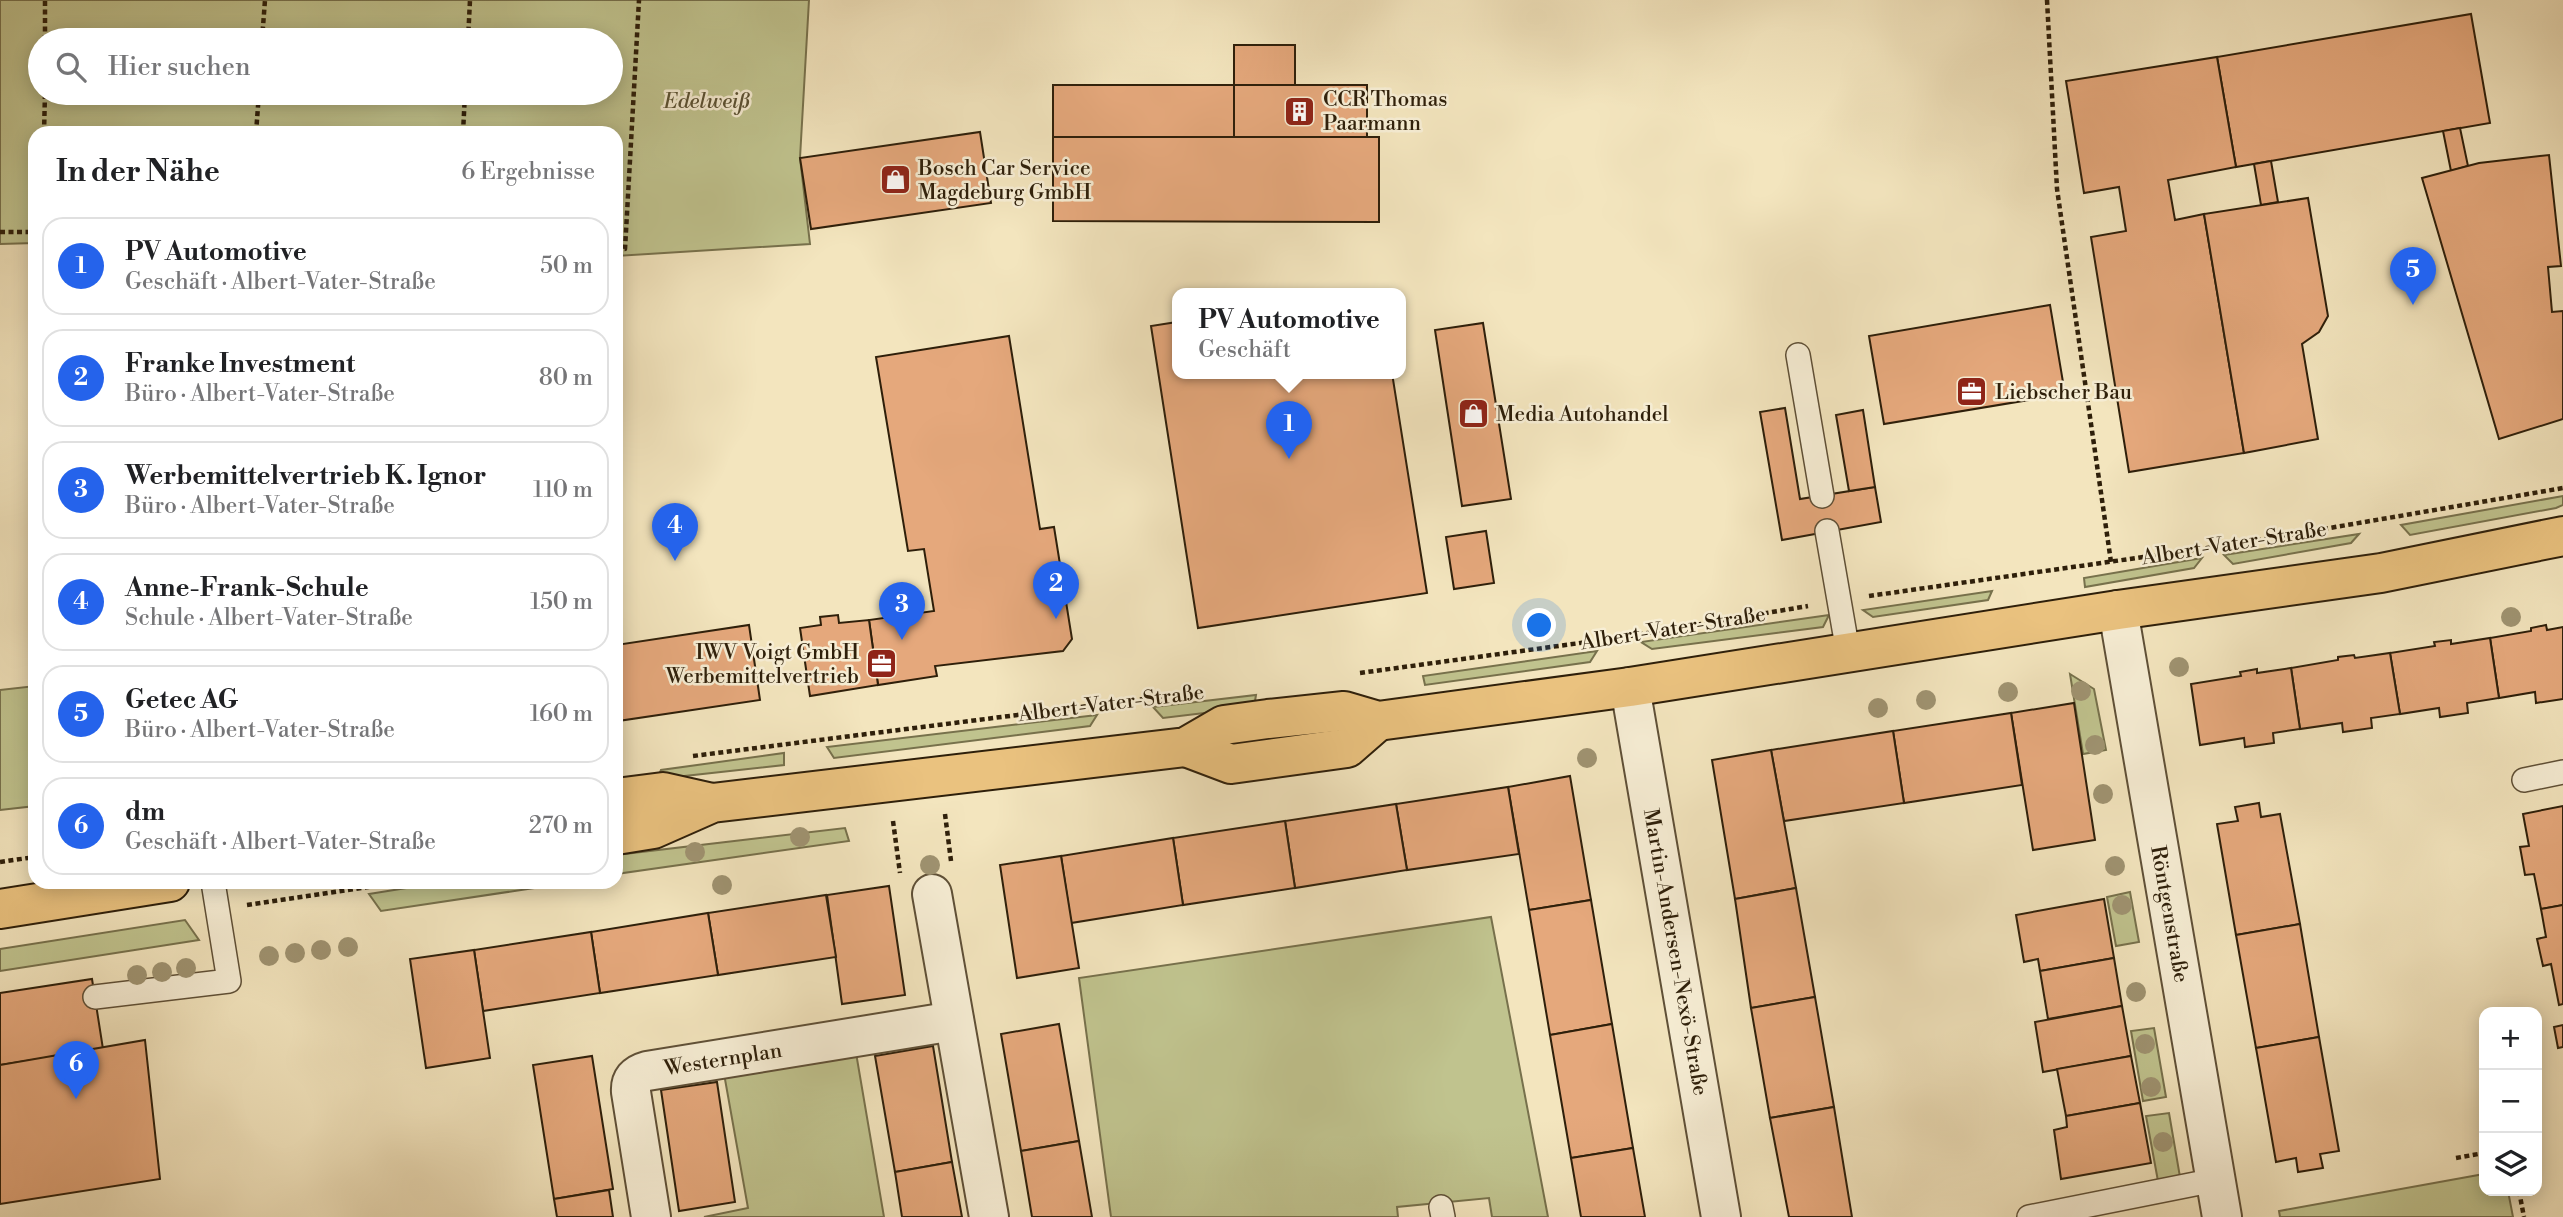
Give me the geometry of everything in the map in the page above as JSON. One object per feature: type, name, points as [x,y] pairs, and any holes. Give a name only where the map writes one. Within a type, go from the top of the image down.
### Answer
[{"type":"main road","points":[[623,834],[653,829],[712,803],[1186,747],[1231,764],[1347,748],[1378,722],[1630,687],[2118,610],[2381,573],[2563,536]]},
{"type":"main road","points":[[623,797],[663,792],[712,803]]},
{"type":"main road","points":[[0,909],[126,889]]},
{"type":"street","name":"Röntgenstraße","points":[[2118,610],[2222,1217]]},
{"type":"street","name":"Martin-Andersen-Nexö-Straße","points":[[1630,687],[1721,1217]]},
{"type":"street","points":[[932,894],[989,1217]]},
{"type":"street","name":"Westernplan","points":[[651,1217],[631,1087],[636,1074],[954,1021]]},
{"type":"lane","points":[[1798,355],[1822,496]]},
{"type":"lane","points":[[1827,531],[1848,652]]},
{"type":"lane","points":[[2524,780],[2563,772]]},
{"type":"lane","points":[[95,997],[229,981],[214,889]]},
{"type":"lane","points":[[2029,1217],[2216,1180]]},
{"type":"path","points":[[45,0],[45,28]]},
{"type":"path","points":[[263,28],[265,0]]},
{"type":"path","points":[[469,28],[470,0]]},
{"type":"path","points":[[623,248],[639,0]]},
{"type":"path","points":[[2047,0],[2057,189],[2111,562]]},
{"type":"path","points":[[44,126],[45,105]]},
{"type":"path","points":[[257,126],[258,105]]},
{"type":"path","points":[[463,126],[464,105]]},
{"type":"path","points":[[0,232],[28,232]]},
{"type":"path","name":"Albert-Vater-Straße","points":[[1354,673],[1624,637],[1839,600],[2242,543],[2563,488]]},
{"type":"path","name":"Albert-Vater-Straße","points":[[681,758],[1213,691]]},
{"type":"path","points":[[0,862],[28,858]]},
{"type":"path","points":[[341,892],[359,889]]},
{"type":"path","points":[[2456,1158],[2479,1154]]},
{"type":"path","points":[[2520,1196],[2524,1217]]},
{"type":"green space","name":"Edelweiß","points":[[0,0],[809,0],[800,158],[810,244],[623,256],[623,126],[28,126],[28,243],[0,244]]},
{"type":"green space","points":[[2563,496],[2563,505],[2556,508],[2410,535],[2401,525]]},
{"type":"green space","points":[[2359,534],[2351,543],[2233,564],[2224,555]]},
{"type":"green space","points":[[2202,558],[2194,568],[2085,587],[2084,578]]},
{"type":"green space","points":[[1992,591],[1988,600],[1873,617],[1863,610]]},
{"type":"green space","points":[[1829,615],[1823,627],[1652,649],[1641,642]]},
{"type":"green space","points":[[1597,651],[1590,662],[1425,685],[1423,676]]},
{"type":"green space","points":[[2070,674],[2094,689],[2106,750],[2083,754]]},
{"type":"green space","points":[[28,687],[28,807],[0,810],[0,690]]},
{"type":"green space","points":[[1256,695],[1254,707],[1163,718],[1153,707]]},
{"type":"green space","points":[[1097,715],[1090,726],[834,758],[827,747]]},
{"type":"green space","points":[[784,753],[784,765],[657,779],[661,770]]},
{"type":"green space","points":[[845,828],[849,841],[623,873],[623,854]]},
{"type":"green space","points":[[400,889],[527,889],[381,911],[369,894]]},
{"type":"green space","points":[[2130,892],[2139,942],[2116,946],[2107,897]]},
{"type":"green space","points":[[1491,917],[1548,1217],[1492,1217],[1489,1198],[1397,1207],[1398,1217],[1111,1217],[1079,978]]},
{"type":"green space","points":[[185,920],[199,940],[0,971],[0,949]]},
{"type":"green space","points":[[2154,1028],[2166,1097],[2143,1101],[2131,1031]]},
{"type":"green space","points":[[855,1047],[884,1217],[704,1217],[748,1208],[723,1068]]},
{"type":"green space","points":[[2169,1113],[2180,1177],[2158,1181],[2146,1116]]},
{"type":"green space","points":[[2479,1175],[2479,1196],[2509,1196],[2513,1217],[2280,1217],[2279,1211]]},
{"type":"building","points":[[2471,14],[2490,123],[2236,167],[2217,57]]},
{"type":"building","points":[[1234,45],[1295,45],[1295,85],[1234,85]]},
{"type":"building","points":[[2217,57],[2236,167],[2168,180],[2175,220],[2204,214],[2244,453],[2129,472],[2091,237],[2126,231],[2119,187],[2084,193],[2066,81]]},
{"type":"building","points":[[1053,85],[1234,85],[1234,137],[1053,137]]},
{"type":"building","name":"CCR Thomas Paarmann","points":[[1234,85],[1367,85],[1367,137],[1234,137]]},
{"type":"building","points":[[2460,128],[2468,166],[2451,171],[2443,131]]},
{"type":"building","name":"Bosch Car Service Magdeburg GmbH","points":[[980,132],[991,203],[811,229],[800,158]]},
{"type":"building","points":[[1053,137],[1379,137],[1379,222],[1053,221]]},
{"type":"building","points":[[2549,155],[2561,266],[2548,267],[2552,312],[2563,311],[2563,419],[2499,439],[2422,178],[2479,163]]},
{"type":"building","points":[[2271,161],[2278,202],[2261,205],[2254,164]]},
{"type":"building","points":[[2308,198],[2328,316],[2319,332],[2302,344],[2318,439],[2244,453],[2204,214]]},
{"type":"building","points":[[2050,305],[2065,394],[1884,424],[1869,336]]},
{"type":"building","points":[[1172,323],[1172,379],[1393,379],[1427,593],[1198,628],[1151,326]]},
{"type":"building","name":"Media Autohandel","points":[[1483,323],[1511,499],[1462,506],[1435,330]]},
{"type":"building","points":[[1009,336],[1040,529],[1054,527],[1072,639],[1063,651],[935,666],[937,676],[878,685],[869,620],[934,611],[924,549],[908,551],[876,357]]},
{"type":"building","points":[[1785,408],[1800,499],[1875,487],[1881,522],[1782,540],[1760,412]]},
{"type":"building","points":[[1863,410],[1875,487],[1849,491],[1836,415]]},
{"type":"building","points":[[1486,531],[1494,583],[1454,589],[1446,537]]},
{"type":"building","points":[[838,615],[839,623],[869,620],[878,685],[810,696],[800,628],[821,625],[820,617]]},
{"type":"building","points":[[749,625],[760,700],[623,720],[623,644]]},
{"type":"building","points":[[2546,625],[2547,630],[2563,627],[2563,699],[2536,703],[2535,692],[2499,698],[2490,638],[2531,631],[2531,628]]},
{"type":"building","points":[[2490,638],[2499,698],[2467,703],[2468,713],[2440,717],[2439,708],[2400,714],[2390,653],[2435,646],[2434,642],[2451,640],[2451,644]]},
{"type":"building","points":[[2390,653],[2400,714],[2371,718],[2372,728],[2343,732],[2342,723],[2300,729],[2291,668],[2338,660],[2338,657],[2354,655],[2355,658]]},
{"type":"building","points":[[2291,668],[2300,729],[2273,733],[2274,743],[2245,747],[2244,738],[2200,745],[2191,684],[2241,676],[2240,672],[2257,669],[2257,673]]},
{"type":"building","points":[[2074,703],[2095,840],[2033,850],[2011,713]]},
{"type":"building","points":[[2011,713],[2022,785],[1904,803],[1893,731]]},
{"type":"building","points":[[1893,731],[1904,803],[1784,821],[1771,750]]},
{"type":"building","points":[[1771,750],[1796,888],[1735,899],[1712,760]]},
{"type":"building","points":[[1570,776],[1591,900],[1529,910],[1508,787]]},
{"type":"building","points":[[1508,787],[1519,854],[1407,870],[1396,804]]},
{"type":"building","points":[[2259,803],[2261,817],[2280,814],[2300,924],[2236,935],[2217,824],[2238,821],[2235,807]]},
{"type":"building","points":[[1396,804],[1407,870],[1295,888],[1285,821]]},
{"type":"building","points":[[2563,806],[2563,905],[2541,909],[2534,874],[2525,875],[2520,847],[2529,846],[2523,814]]},
{"type":"building","points":[[1285,821],[1295,888],[1183,905],[1173,838]]},
{"type":"building","points":[[1173,838],[1183,905],[1071,923],[1061,856]]},
{"type":"building","points":[[1061,856],[1079,968],[1017,978],[1000,865]]},
{"type":"building","points":[[889,886],[905,995],[842,1004],[827,895]]},
{"type":"building","points":[[1796,888],[1815,997],[1751,1008],[1735,899]]},
{"type":"building","points":[[826,895],[836,957],[718,975],[708,913]]},
{"type":"building","points":[[2104,899],[2114,958],[2040,971],[2038,959],[2024,962],[2016,915]]},
{"type":"building","points":[[1591,900],[1612,1024],[1550,1035],[1529,910]]},
{"type":"building","points":[[2563,905],[2563,1004],[2559,1005],[2551,964],[2543,966],[2537,939],[2546,937],[2541,909]]},
{"type":"building","points":[[708,913],[718,975],[600,993],[591,932]]},
{"type":"building","points":[[2300,924],[2319,1037],[2256,1048],[2236,935]]},
{"type":"building","points":[[591,932],[600,993],[483,1011],[474,950]]},
{"type":"building","points":[[474,950],[490,1058],[426,1068],[410,959]]},
{"type":"building","points":[[2114,958],[2122,1006],[2048,1019],[2040,971]]},
{"type":"building","points":[[92,979],[103,1049],[0,1065],[0,993]]},
{"type":"building","points":[[1815,997],[1834,1107],[1770,1118],[1751,1008]]},
{"type":"building","points":[[2122,1006],[2131,1056],[2043,1072],[2035,1022]]},
{"type":"building","points":[[1059,1024],[1079,1141],[1021,1151],[1001,1034]]},
{"type":"building","points":[[1612,1024],[1633,1148],[1571,1158],[1550,1035]]},
{"type":"building","points":[[2563,1025],[2563,1047],[2558,1048],[2554,1027]]},
{"type":"building","points":[[2319,1037],[2339,1151],[2320,1154],[2323,1168],[2298,1172],[2296,1158],[2276,1162],[2256,1048]]},
{"type":"building","points":[[145,1040],[160,1179],[0,1204],[0,1065]]},
{"type":"building","points":[[933,1046],[952,1162],[895,1172],[875,1056]]},
{"type":"building","points":[[592,1056],[613,1189],[554,1199],[533,1065]]},
{"type":"building","points":[[2131,1056],[2140,1103],[2066,1116],[2057,1069]]},
{"type":"building","points":[[717,1082],[735,1202],[679,1211],[661,1090]]},
{"type":"building","points":[[2140,1103],[2151,1163],[2061,1179],[2054,1130],[2067,1127],[2066,1116]]},
{"type":"building","points":[[1834,1107],[1852,1217],[1789,1217],[1770,1118]]},
{"type":"building","points":[[1079,1141],[1092,1217],[1032,1217],[1021,1151]]},
{"type":"building","points":[[1633,1148],[1645,1217],[1581,1217],[1571,1158]]},
{"type":"building","points":[[952,1162],[962,1217],[902,1217],[895,1172]]},
{"type":"building","points":[[609,1190],[613,1217],[557,1217],[554,1199]]},
{"type":"place","name":"CCR Thomas Paarmann","points":[[1300,111]]},
{"type":"place","name":"Bosch Car Service Magdeburg GmbH","points":[[895,180]]},
{"type":"place","name":"Getec AG","points":[[2413,305]]},
{"type":"place","name":"Liebscher Bau","points":[[1972,392]]},
{"type":"place","name":"Media Autohandel","points":[[1473,414]]},
{"type":"place","name":"PV Automotive","points":[[1289,459]]},
{"type":"place","name":"Anne-Frank-Schule","points":[[675,561]]},
{"type":"place","name":"Franke Investment","points":[[1056,619]]},
{"type":"place","name":"Werbemittelvertrieb K. Ignor","points":[[902,640]]},
{"type":"place","name":"IWV Voigt GmbH Werbemittelvertrieb","points":[[882,664]]},
{"type":"place","name":"dm","points":[[76,1099]]}]
